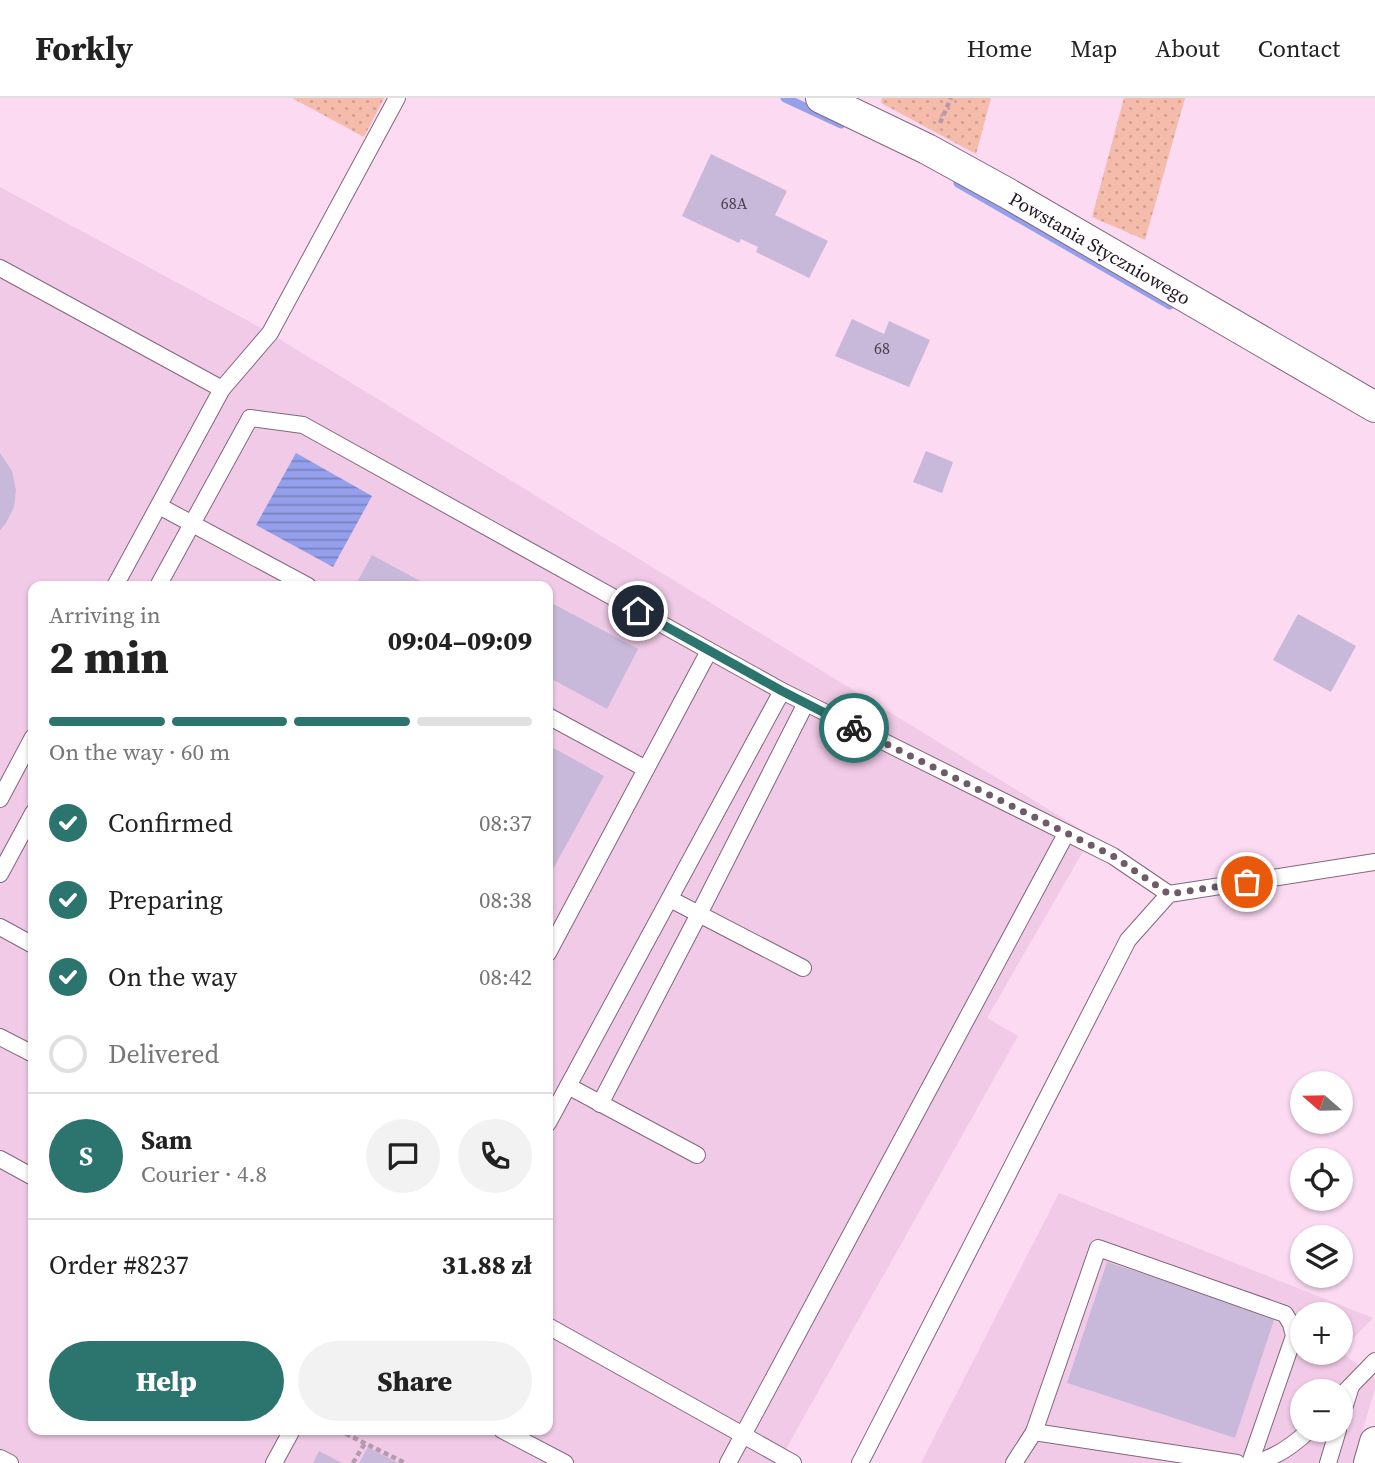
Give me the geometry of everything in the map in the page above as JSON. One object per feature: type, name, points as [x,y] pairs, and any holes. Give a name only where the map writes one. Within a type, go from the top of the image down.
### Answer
[{"type":"street","name":"Powstania Styczniowego","points":[[821,98],[928,149],[1007,193],[1375,407]]},
{"type":"street","points":[[1369,1463],[1375,1442]]},
{"type":"lane","points":[[118,581],[222,389],[270,333],[397,98]]},
{"type":"lane","points":[[0,268],[222,389]]},
{"type":"lane","points":[[161,581],[250,418],[303,425],[782,691],[1113,856],[1169,894]]},
{"type":"lane","points":[[159,506],[299,581]]},
{"type":"lane","points":[[554,928],[646,769],[709,651]]},
{"type":"lane","points":[[553,1114],[782,691]]},
{"type":"lane","points":[[600,1104],[806,703]]},
{"type":"lane","points":[[553,719],[646,769]]},
{"type":"lane","points":[[0,799],[28,746]]},
{"type":"lane","points":[[729,1463],[1066,834]]},
{"type":"lane","points":[[0,874],[27,840]]},
{"type":"lane","points":[[860,1463],[1128,940],[1169,894],[1375,862]]},
{"type":"lane","points":[[670,899],[803,968]]},
{"type":"lane","points":[[0,927],[28,941]]},
{"type":"lane","points":[[0,1037],[28,1051]]},
{"type":"lane","points":[[568,1086],[697,1155]]},
{"type":"lane","points":[[0,1159],[28,1174]]},
{"type":"lane","points":[[1014,1463],[1034,1432],[1098,1248],[1285,1314],[1294,1336],[1250,1463]]},
{"type":"lane","points":[[553,1329],[793,1463]]},
{"type":"lane","points":[[1353,1384],[1375,1361]]},
{"type":"lane","points":[[1034,1432],[1237,1463]]},
{"type":"lane","points":[[274,1463],[289,1435]]},
{"type":"lane","points":[[512,1435],[565,1463]]},
{"type":"lane","points":[[1255,1463],[1268,1459],[1295,1442]]},
{"type":"lane","points":[[1328,1463],[1334,1442]]},
{"type":"lane","points":[[0,1458],[10,1463]]},
{"type":"path","points":[[348,1435],[405,1463]]},
{"type":"path","points":[[354,1463],[365,1443]]},
{"type":"shaded area","points":[[292,98],[384,98],[364,137]]},
{"type":"shaded area","points":[[882,98],[991,98],[976,154],[881,103]]},
{"type":"shaded area","points":[[1124,98],[1185,98],[1145,240],[1092,217]]},
{"type":"shaded area","points":[[0,187],[263,329],[1092,836],[987,1018],[1018,1036],[778,1463],[0,1463]]},
{"type":"shaded area","points":[[1059,1193],[1290,1285],[1290,1288],[1298,1288],[1333,1302],[1290,1302],[1290,1365],[1353,1365],[1353,1361],[1375,1378],[1375,1388],[1353,1463],[921,1463]]},
{"type":"shaded area","points":[[1353,1310],[1373,1318],[1353,1339]]},
{"type":"water","points":[[296,453],[372,496],[333,567],[256,525]]},
{"type":"building","points":[[711,154],[787,191],[775,215],[828,241],[809,278],[756,252],[758,247],[741,239],[739,243],[682,216]]},
{"type":"building","points":[[852,319],[884,334],[889,321],[930,340],[909,387],[835,356]]},
{"type":"building","points":[[926,451],[953,462],[942,493],[913,482]]},
{"type":"building","points":[[0,453],[12,471],[16,490],[14,507],[0,530]]},
{"type":"building","points":[[372,555],[420,581],[358,581]]},
{"type":"building","points":[[553,604],[638,649],[607,709],[553,680]]},
{"type":"building","points":[[1298,614],[1356,646],[1331,692],[1273,660]]},
{"type":"building","points":[[553,748],[604,776],[553,869]]},
{"type":"building","points":[[1107,1262],[1275,1317],[1235,1438],[1067,1383]]},
{"type":"building","points":[[368,1447],[398,1463],[359,1463]]},
{"type":"building","points":[[319,1451],[342,1463],[313,1463]]},
{"type":"waterway","points":[[785,98],[841,124]]},
{"type":"waterway","points":[[958,183],[1170,305]]},
{"type":"way so far","points":[[854,728],[1113,856],[1169,894],[1247,882]]},
{"type":"route","points":[[638,611],[854,728]]}]
